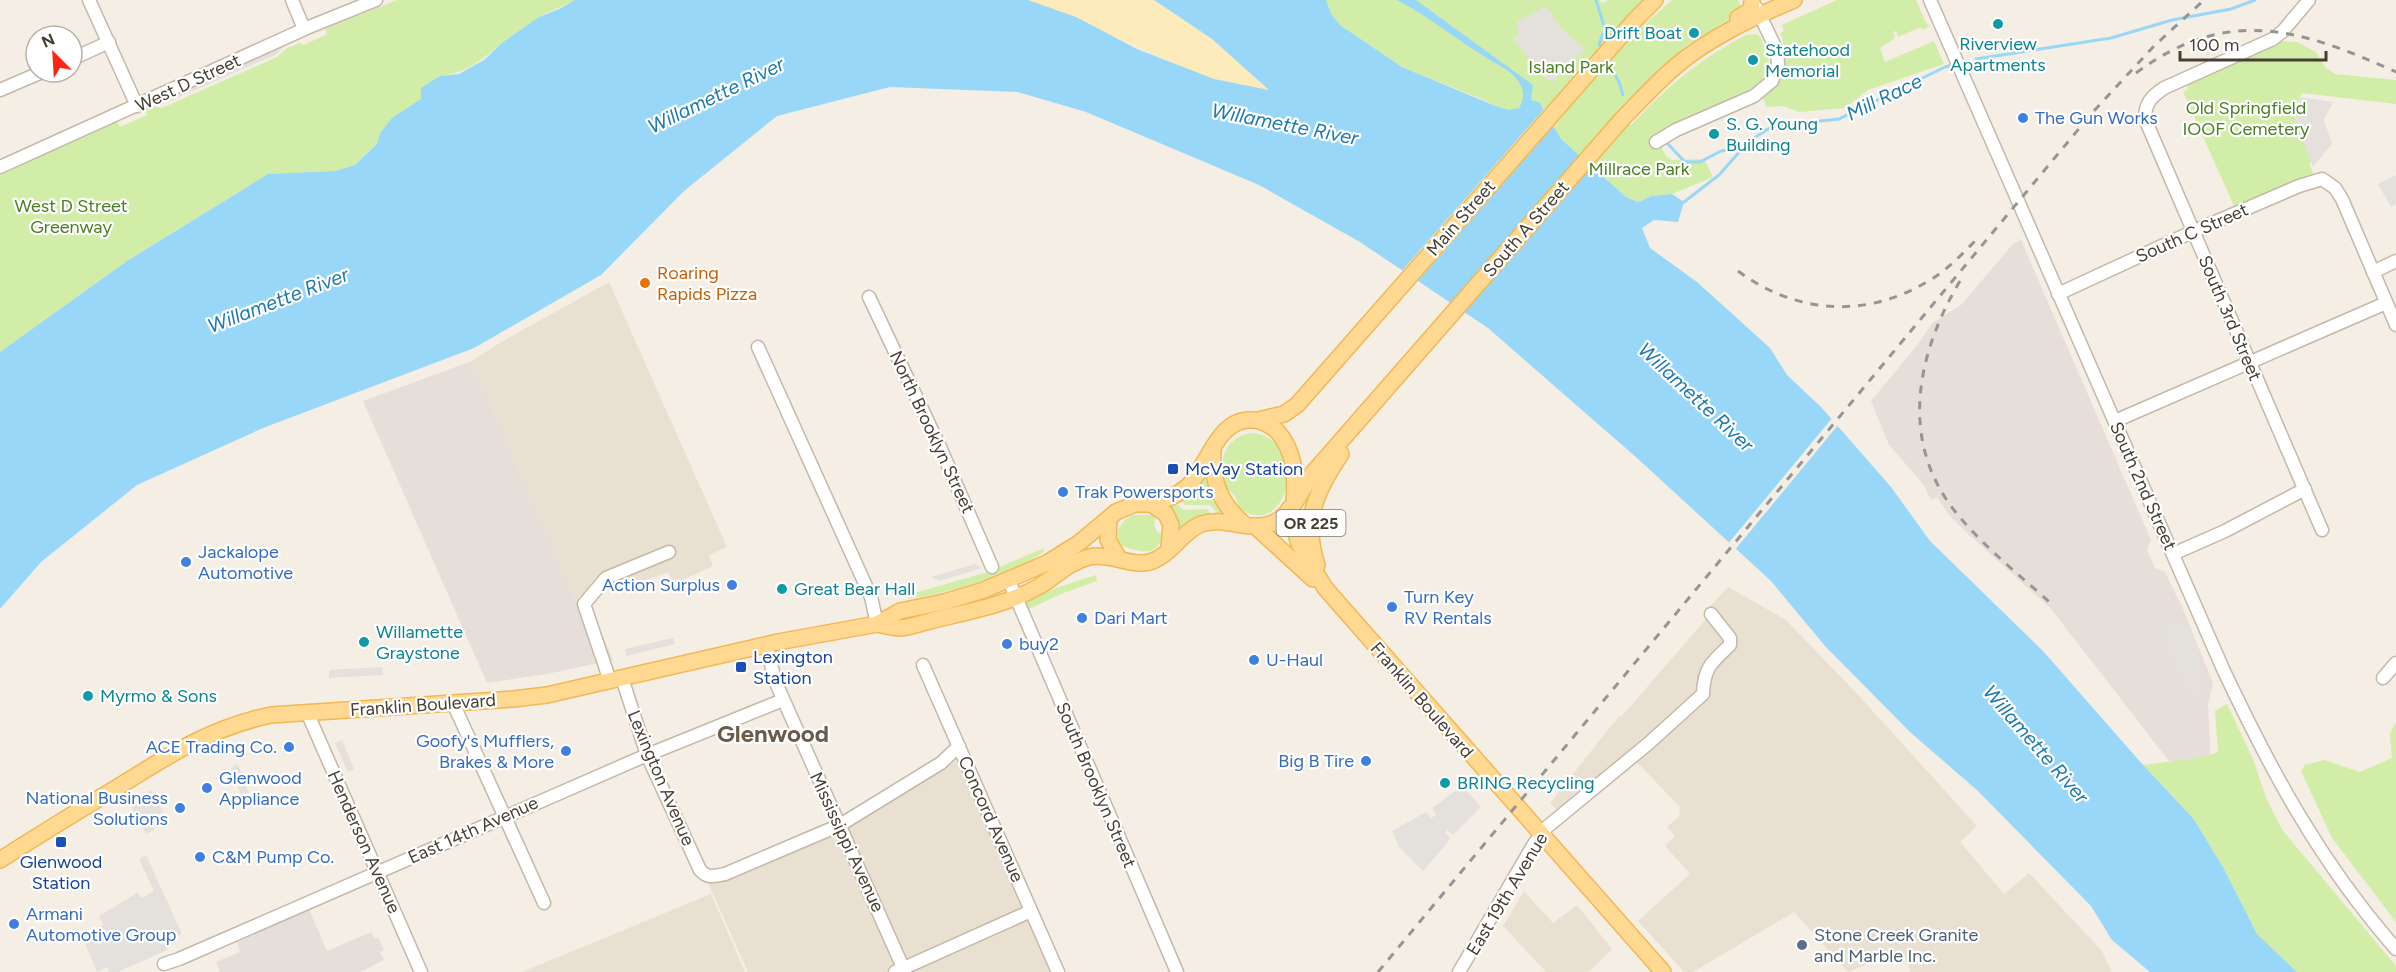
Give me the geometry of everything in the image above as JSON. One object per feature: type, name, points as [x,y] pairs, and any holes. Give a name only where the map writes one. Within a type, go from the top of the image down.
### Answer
[{"type":"main road","name":"Main Street","points":[[1258,420],[1287,413],[1297,405],[1634,21],[1655,0]]},
{"type":"main road","points":[[1657,83],[1672,64],[1696,44],[1751,10],[1753,0]]},
{"type":"main road","name":"South A Street","points":[[1292,505],[1312,474],[1623,118],[1657,83],[1695,52],[1760,15],[1794,0]]},
{"type":"main road","name":"OR 225","points":[[1325,588],[1311,544],[1311,518],[1324,482],[1368,411]]},
{"type":"main road","name":"Franklin Boulevard","points":[[0,860],[202,736],[246,720],[307,712],[547,695],[766,645],[877,624],[900,611],[963,597],[1009,581],[1072,548],[1126,506],[1139,503],[1151,504],[1176,496],[1187,487],[1222,434],[1244,420],[1258,420],[1275,429],[1288,448],[1295,469],[1292,505],[1299,544],[1325,588]]},
{"type":"main road","name":"Franklin Boulevard","points":[[1214,448],[1213,470],[1218,492],[1228,509],[1325,588],[1663,972]]},
{"type":"main road","points":[[1151,504],[1163,510],[1169,519],[1172,531],[1169,548]]},
{"type":"main road","name":"Franklin Boulevard","points":[[877,624],[901,628],[1015,597],[1039,586],[1081,559],[1101,555],[1118,557],[1135,563],[1147,563],[1158,559],[1183,535],[1200,525],[1224,520],[1249,525],[1271,524],[1279,520],[1292,505]]},
{"type":"main road","points":[[1109,520],[1108,540],[1118,557]]},
{"type":"street","points":[[89,0],[137,106]]},
{"type":"street","points":[[292,0],[304,29]]},
{"type":"street","name":"West D Street","points":[[0,167],[304,29],[376,0]]},
{"type":"street","points":[[1656,142],[1677,130],[1754,96],[1772,81],[1778,64],[1777,51],[1753,0]]},
{"type":"street","name":"South 2nd Street","points":[[1930,0],[2232,690],[2261,751],[2286,796],[2331,866],[2396,949]]},
{"type":"street","name":"South 3rd Street","points":[[2309,0],[2283,31],[2272,39],[2163,88],[2145,105],[2145,119],[2322,530]]},
{"type":"street","points":[[84,53],[109,42]]},
{"type":"street","points":[[0,90],[24,80]]},
{"type":"street","name":"South C Street","points":[[2058,294],[2192,232],[2313,180],[2322,179],[2335,188],[2342,199],[2373,272]]},
{"type":"street","points":[[2396,261],[2373,272],[2396,325]]},
{"type":"street","name":"North Brooklyn Street","points":[[869,297],[940,447],[992,567]]},
{"type":"street","points":[[2115,421],[2386,303]]},
{"type":"street","points":[[758,347],[871,597],[877,624]]},
{"type":"street","points":[[2173,554],[2225,531],[2305,489]]},
{"type":"street","name":"Lexington Avenue","points":[[669,552],[606,578],[584,603],[647,755],[700,870],[705,876],[725,874],[840,825]]},
{"type":"street","name":"South Brooklyn Street","points":[[1009,581],[1177,972]]},
{"type":"street","name":"East 19th Avenue","points":[[1459,972],[1541,835],[1551,823],[1617,770],[1703,694],[1703,677],[1708,666],[1730,645],[1730,638],[1711,614]]},
{"type":"street","name":"Mississippi Avenue","points":[[766,645],[783,700],[840,825],[901,971]]},
{"type":"street","points":[[2384,678],[2396,663]]},
{"type":"street","name":"Concord Avenue","points":[[923,665],[1058,972]]},
{"type":"street","name":"East 14th Avenue","points":[[164,964],[647,755],[783,700]]},
{"type":"street","points":[[453,703],[544,903]]},
{"type":"street","name":"Henderson Avenue","points":[[307,712],[421,972]]},
{"type":"street","points":[[840,825],[941,764],[959,746]]},
{"type":"street","points":[[901,971],[1031,911]]},
{"type":"shaded area","points":[[1546,6],[1561,28],[1584,49],[1552,83],[1535,67],[1513,38],[1519,33],[1516,26],[1518,21]]},
{"type":"shaded area","points":[[283,47],[277,54],[161,105],[154,104]]},
{"type":"shaded area","points":[[2300,97],[2333,102],[2324,120],[2332,144],[2313,167],[2295,120]]},
{"type":"shaded area","points":[[2396,175],[2396,204],[2391,207],[2378,184]]},
{"type":"shaded area","points":[[2021,240],[2151,540],[2147,550],[2155,568],[2165,572],[2183,609],[2213,683],[2208,705],[2211,769],[2182,778],[2052,610],[1964,530],[1948,514],[1937,497],[1931,500],[1924,485],[1889,445],[1871,401],[1919,343],[1932,323],[1961,305],[2013,244]]},
{"type":"shaded area","points":[[609,282],[727,547],[709,555],[713,566],[674,584],[668,572],[626,588],[622,579],[610,584],[591,608],[613,660],[594,664],[592,659],[596,648],[472,361],[496,345]]},
{"type":"shaded area","points":[[472,361],[596,648],[592,659],[594,664],[487,683],[363,401]]},
{"type":"shaded area","points":[[975,564],[982,568],[940,581],[931,577]]},
{"type":"shaded area","points":[[1728,587],[1786,620],[1860,697],[1977,826],[1960,842],[2004,894],[2029,873],[2102,951],[2112,972],[1911,972],[1901,950],[1848,972],[1794,912],[1693,972],[1684,972],[1638,921],[1690,874],[1665,846],[1675,836],[1667,827],[1679,817],[1680,807],[1629,754],[1557,810],[1550,803],[1619,716],[1621,717],[1708,617],[1705,612]]},
{"type":"shaded area","points":[[2185,617],[2195,642],[2206,699],[2192,701],[2160,629]]},
{"type":"shaded area","points":[[673,638],[675,644],[626,656],[625,649]]},
{"type":"shaded area","points":[[382,667],[383,675],[329,678],[329,670]]},
{"type":"shaded area","points":[[342,740],[354,769],[348,772],[335,743]]},
{"type":"shaded area","points":[[959,759],[1053,972],[748,972],[708,883],[724,880],[848,825]]},
{"type":"shaded area","points":[[238,764],[251,799],[244,803],[231,768]]},
{"type":"shaded area","points":[[1462,786],[1481,807],[1453,835],[1447,830],[1445,833],[1451,838],[1423,871],[1399,847],[1392,831],[1426,812],[1431,818],[1436,815],[1432,808]]},
{"type":"shaded area","points":[[151,790],[163,812],[157,815],[154,830],[146,834],[129,803]]},
{"type":"shaded area","points":[[146,855],[182,934],[164,942],[167,950],[118,972],[110,972],[107,967],[97,972],[83,939],[103,925],[99,916],[137,893],[142,898],[154,891],[139,859]]},
{"type":"shaded area","points":[[1524,891],[1553,923],[1577,905],[1612,949],[1589,972],[1546,972],[1503,926]]},
{"type":"shaded area","points":[[711,894],[745,972],[522,972]]},
{"type":"shaded area","points":[[309,909],[327,951],[371,932],[375,939],[378,937],[384,950],[380,952],[384,960],[360,972],[220,972],[216,962],[240,952],[237,942]]},
{"type":"green space","name":"West D Street Greenway","points":[[397,0],[575,0],[541,16],[474,65],[459,72],[440,76],[421,99],[380,133],[377,144],[355,165],[335,171],[268,174],[127,261],[0,352],[0,175],[116,120],[120,127],[147,115],[145,110],[153,106],[162,108],[277,57],[287,48],[300,43],[304,45],[327,34],[325,29]]},
{"type":"green space","name":"Island Park","points":[[1318,0],[1600,0],[1602,3],[1609,0],[1643,0],[1628,15],[1640,28],[1672,0],[1738,0],[1743,11],[1687,45],[1620,115],[1631,125],[1684,75],[1713,54],[1746,35],[1760,36],[1768,56],[1769,66],[1760,84],[1656,136],[1666,156],[1671,160],[1704,159],[1713,177],[1672,194],[1652,196],[1638,202],[1626,197],[1561,139],[1479,98],[1402,67],[1340,25]]},
{"type":"green space","points":[[1837,0],[1916,0],[1926,23],[1930,26],[1922,30],[1921,27],[1898,37],[1896,31],[1893,32],[1895,38],[1880,48],[1885,62],[1934,41],[1944,64],[1868,90],[1845,108],[1800,112],[1783,106],[1767,107],[1763,98],[1781,77],[1785,60],[1780,33],[1784,31],[1782,25]]},
{"type":"green space","name":"Old Springfield IOOF Cemetery","points":[[2278,41],[2297,42],[2316,52],[2326,68],[2335,74],[2396,80],[2396,104],[2302,93],[2293,112],[2312,155],[2310,165],[2313,173],[2235,208],[2183,92],[2188,89],[2187,84]]},
{"type":"green space","points":[[1254,433],[1272,441],[1283,454],[1288,471],[1286,488],[1280,503],[1269,513],[1255,515],[1238,507],[1235,496],[1225,488],[1222,469],[1225,452],[1229,445],[1235,439]]},
{"type":"green space","points":[[1206,474],[1209,475],[1224,511],[1222,513],[1217,513],[1210,505],[1185,505],[1182,501]]},
{"type":"green space","points":[[1176,504],[1184,510],[1207,509],[1211,514],[1177,530],[1168,508]]},
{"type":"green space","points":[[1133,515],[1156,515],[1154,524],[1157,532],[1163,534],[1156,548],[1145,552],[1119,545],[1120,527]]},
{"type":"green space","points":[[1044,548],[1043,553],[1027,562],[994,576],[960,588],[907,599],[918,592],[988,572]]},
{"type":"green space","points":[[1096,575],[1097,581],[1027,610],[1026,602],[1034,595]]},
{"type":"green space","points":[[2227,704],[2253,759],[2267,800],[2283,831],[2396,966],[2396,972],[2297,972],[2257,934],[2223,867],[2193,818],[2143,765],[2199,758],[2218,752],[2215,711]]},
{"type":"green space","points":[[2396,722],[2396,922],[2332,838],[2301,771],[2305,765],[2324,760],[2360,772],[2392,758],[2390,734]]},
{"type":"sand","points":[[1028,0],[1154,0],[1212,39],[1270,91],[1211,78]]},
{"type":"water","name":"Willamette River","points":[[575,0],[1028,0],[1076,17],[1137,49],[1214,79],[1269,90],[1212,39],[1154,0],[1326,0],[1331,14],[1340,25],[1402,67],[1498,107],[1509,110],[1519,108],[1523,92],[1519,82],[1511,74],[1397,0],[1416,0],[1533,85],[1531,100],[1539,102],[1561,139],[1626,197],[1638,202],[1652,196],[1672,194],[1684,202],[1678,222],[1654,220],[1642,228],[1650,248],[1697,282],[1770,348],[1787,375],[1821,407],[1891,487],[1930,541],[2043,651],[2193,818],[2223,867],[2257,934],[2297,972],[2150,972],[2112,940],[2091,906],[1978,791],[1910,732],[1825,646],[1771,581],[1637,458],[1488,328],[1360,242],[1259,185],[1086,112],[1018,92],[890,87],[777,116],[684,191],[601,275],[474,348],[263,428],[137,485],[41,562],[0,609],[0,352],[127,261],[268,174],[335,171],[355,165],[377,144],[380,133],[392,118],[421,99],[421,88],[440,76],[459,74],[484,60],[503,42],[539,17]]},
{"type":"pier","points":[[1546,107],[1555,124],[1416,283],[1400,273]]},
{"type":"pier","points":[[1833,417],[1839,424],[1734,551],[1727,545]]},
{"type":"waterway","points":[[1596,0],[1605,29],[1599,44],[1602,49]]},
{"type":"waterway","name":"Mill Race","points":[[1976,59],[2111,38],[2172,20],[2231,9],[2255,0]]},
{"type":"waterway","points":[[1606,58],[1623,95]]},
{"type":"waterway","name":"Mill Race","points":[[1684,202],[1719,175],[1749,141],[1773,126],[1839,119],[1955,64]]},
{"type":"waterway","points":[[1667,143],[1684,161],[1689,162],[1700,162],[1721,151],[1741,148]]},
{"type":"railway","points":[[1378,972],[2092,113],[2154,46],[2204,0]]},
{"type":"railway","points":[[2136,73],[2170,52],[2202,38],[2234,31],[2265,31],[2296,35],[2328,44],[2396,72]]},
{"type":"railway","points":[[1738,271],[1782,296],[1806,303],[1854,306],[1902,295],[1933,279],[1978,238]]},
{"type":"railway","points":[[1960,281],[1945,309],[1924,369],[1920,399],[1921,429],[1927,458],[1939,487],[1968,527],[2054,606]]},
{"type":"place","name":"Riverview Apartments","points":[[1998,24]]},
{"type":"place","name":"Drift Boat","points":[[1694,33]]},
{"type":"place","name":"Statehood Memorial","points":[[1753,60]]},
{"type":"place","name":"The Gun Works","points":[[2023,118]]},
{"type":"place","name":"S. G. Young Building","points":[[1714,134]]},
{"type":"place","name":"Roaring Rapids Pizza","points":[[645,283]]},
{"type":"place","name":"McVay Station","points":[[1173,469]]},
{"type":"place","name":"Trak Powersports","points":[[1063,492]]},
{"type":"place","name":"Jackalope Automotive","points":[[186,562]]},
{"type":"place","name":"Action Surplus","points":[[732,585]]},
{"type":"place","name":"Great Bear Hall","points":[[782,589]]},
{"type":"place","name":"Turn Key RV Rentals","points":[[1392,607]]},
{"type":"place","name":"Dari Mart","points":[[1082,618]]},
{"type":"place","name":"Willamette Graystone","points":[[364,642]]},
{"type":"place","name":"buy2","points":[[1007,644]]},
{"type":"place","name":"U-Haul","points":[[1254,660]]},
{"type":"place","name":"Lexington Station","points":[[741,667]]},
{"type":"place","name":"Myrmo & Sons","points":[[88,696]]},
{"type":"place","name":"ACE Trading Co.","points":[[289,747]]},
{"type":"place","name":"Goofy's Mufflers, Brakes & More","points":[[566,751]]},
{"type":"place","name":"Big B Tire","points":[[1366,761]]},
{"type":"place","name":"BRING Recycling","points":[[1445,783]]},
{"type":"place","name":"Glenwood Appliance","points":[[207,788]]},
{"type":"place","name":"National Business Solutions","points":[[180,808]]},
{"type":"place","name":"Glenwood Station","points":[[61,842]]},
{"type":"place","name":"C&M Pump Co.","points":[[200,857]]},
{"type":"place","name":"Armani Automotive Group","points":[[14,924]]},
{"type":"place","name":"Stone Creek Granite and Marble Inc.","points":[[1802,945]]},
{"type":"district","name":"Glenwood","points":[[773,734]]},
{"type":"park label","name":"Millrace Park","points":[[1639,169]]}]
